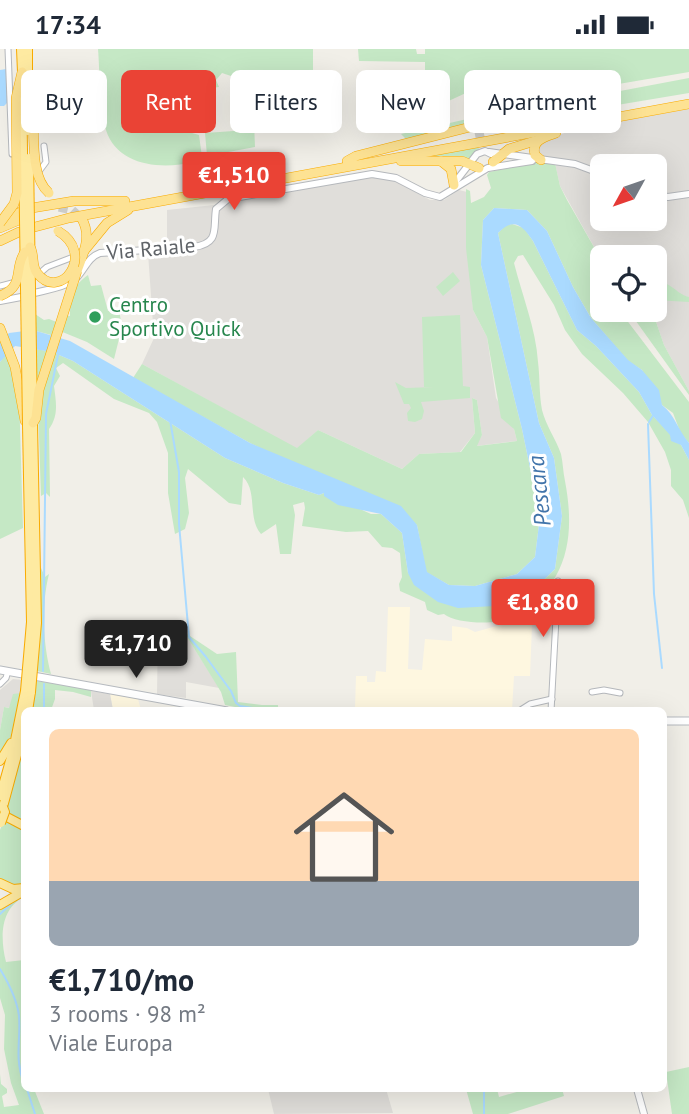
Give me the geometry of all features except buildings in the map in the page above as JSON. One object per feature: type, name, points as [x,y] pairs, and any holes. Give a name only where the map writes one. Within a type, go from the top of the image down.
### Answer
[{"type":"highway","points":[[22,49],[24,70]]},
{"type":"highway","points":[[26,70],[28,49]]},
{"type":"highway","points":[[20,223],[3,217],[14,204],[17,193],[16,98],[21,85]]},
{"type":"highway","points":[[621,110],[689,98]]},
{"type":"highway","points":[[621,117],[689,104]]},
{"type":"highway","points":[[347,161],[356,156],[464,132]]},
{"type":"highway","points":[[25,707],[37,623],[30,424],[26,133]]},
{"type":"highway","points":[[34,133],[35,171],[41,185],[49,193],[75,201],[125,201]]},
{"type":"highway","points":[[33,218],[498,133]]},
{"type":"highway","points":[[33,218],[69,218],[534,133]]},
{"type":"highway","points":[[389,159],[396,162],[462,161],[482,165],[552,133]]},
{"type":"highway","points":[[538,139],[534,152],[541,160]]},
{"type":"highway","points":[[440,161],[451,169],[452,187]]},
{"type":"highway","points":[[33,218],[75,201]]},
{"type":"highway","points":[[80,254],[107,223],[135,205]]},
{"type":"highway","points":[[33,218],[59,207]]},
{"type":"highway","points":[[28,249],[34,252],[34,265],[39,275],[55,282],[65,279],[74,270],[76,259],[70,243],[58,231],[33,218]]},
{"type":"highway","points":[[30,424],[36,418],[39,390],[87,232],[82,219]]},
{"type":"highway","points":[[0,228],[20,223]]},
{"type":"highway","points":[[0,235],[20,223]]},
{"type":"highway","points":[[0,241],[20,223]]},
{"type":"highway","points":[[0,298],[16,284],[21,258],[28,249]]},
{"type":"highway","points":[[0,328],[20,387],[23,418],[30,424]]},
{"type":"highway","points":[[28,692],[28,707]]},
{"type":"highway","points":[[0,761],[21,729]]},
{"type":"highway","points":[[21,729],[2,812],[21,824]]},
{"type":"highway","points":[[0,883],[13,889],[21,889]]},
{"type":"highway","points":[[0,905],[21,891]]},
{"type":"main road","points":[[4,670],[205,707]]},
{"type":"main road","points":[[667,722],[689,721]]},
{"type":"street","points":[[3,217],[14,192],[8,49]]},
{"type":"street","points":[[14,192],[44,166],[44,146]]},
{"type":"street","points":[[452,187],[482,165],[484,150]]},
{"type":"street","points":[[482,165],[477,154],[484,150],[575,164],[590,170]]},
{"type":"street","points":[[452,187],[482,165],[541,160]]},
{"type":"street","name":"Via Raiale","points":[[34,293],[65,285],[75,279],[97,253],[206,244],[215,234],[216,209],[228,199],[372,174],[404,181],[436,197],[444,195],[452,187]]},
{"type":"street","points":[[667,197],[689,194]]},
{"type":"street","points":[[0,286],[36,276],[43,269],[80,254]]},
{"type":"street","points":[[43,269],[51,288]]},
{"type":"street","points":[[0,298],[21,297]]},
{"type":"street","points":[[551,707],[558,581]]},
{"type":"street","points":[[0,684],[6,678],[4,670]]},
{"type":"street","points":[[592,692],[604,690],[620,693]]},
{"type":"street","points":[[525,707],[552,699]]},
{"type":"street","points":[[638,1092],[644,1114]]},
{"type":"shaded area","points":[[689,109],[689,391],[664,345],[656,322],[667,322],[667,245],[593,245],[560,186],[554,159],[539,153],[538,146],[565,133],[621,133],[621,121]]},
{"type":"shaded area","points":[[366,177],[395,181],[430,200],[444,200],[459,190],[467,192],[473,310],[487,337],[496,398],[514,429],[517,441],[476,446],[482,435],[477,400],[472,398],[475,433],[460,452],[419,454],[402,469],[318,430],[297,449],[142,364],[154,338],[148,253],[167,252],[167,210],[214,205]]},
{"type":"shaded area","points":[[388,607],[410,607],[408,669],[422,670],[425,639],[452,641],[452,626],[475,632],[504,624],[532,625],[530,676],[514,676],[512,707],[355,707],[356,676],[367,676],[367,682],[375,682],[376,671],[386,672]]},
{"type":"shaded area","points":[[178,628],[184,632],[219,688],[186,682],[186,698],[157,694],[158,629]]},
{"type":"shaded area","points":[[13,679],[23,680],[21,693],[10,708],[4,707],[0,730],[0,690]]},
{"type":"shaded area","points":[[91,691],[110,694],[112,707],[94,707]]},
{"type":"shaded area","points":[[110,694],[138,699],[140,707],[112,707]]},
{"type":"shaded area","points":[[269,1092],[387,1092],[393,1113],[274,1114]]},
{"type":"green space","points":[[98,49],[313,49],[313,70],[230,70],[230,76],[222,73],[216,80],[216,70],[121,70],[121,133],[199,135],[202,157],[181,164],[142,163],[120,151],[112,142],[107,132],[107,70],[99,70]]},
{"type":"green space","points":[[358,49],[416,49],[417,54],[425,54],[425,49],[689,49],[689,72],[621,84],[621,70],[464,70],[464,94],[450,100],[450,70],[425,70],[425,62],[359,61]]},
{"type":"green space","points":[[689,78],[689,93],[621,104],[621,91]]},
{"type":"green space","points":[[464,120],[464,130],[450,133],[450,123]]},
{"type":"green space","points":[[205,133],[254,133],[255,147],[207,156]]},
{"type":"green space","points":[[405,133],[449,133],[407,140],[401,134]]},
{"type":"green space","points":[[478,147],[470,161],[420,158]]},
{"type":"green space","points":[[533,163],[555,163],[560,186],[593,245],[590,245],[590,316],[547,231],[527,210],[494,208],[483,220],[481,265],[522,429],[540,516],[535,557],[517,574],[475,586],[449,585],[426,572],[417,525],[250,443],[133,378],[142,364],[297,448],[318,430],[402,469],[419,454],[461,452],[475,433],[472,398],[477,400],[482,435],[477,446],[517,441],[514,429],[501,418],[487,337],[473,310],[466,248],[466,189],[470,191],[471,203],[484,197],[491,188],[487,175],[489,172]]},
{"type":"green space","points":[[506,225],[524,228],[533,241],[577,330],[596,346],[639,392],[652,415],[681,445],[689,460],[689,518],[683,500],[671,486],[671,470],[665,452],[648,422],[623,393],[582,354],[565,330],[554,305],[523,255],[518,256],[514,263],[535,337],[542,410],[561,454],[569,523],[568,542],[556,577],[530,606],[511,618],[496,622],[467,622],[427,610],[425,602],[400,591],[400,553],[392,548],[382,547],[368,531],[346,532],[302,526],[304,502],[293,505],[295,515],[291,554],[280,554],[276,524],[261,534],[257,528],[250,490],[243,477],[241,505],[229,503],[188,469],[185,478],[189,513],[185,529],[175,534],[168,493],[168,453],[157,422],[149,413],[114,399],[63,363],[56,368],[60,376],[54,386],[56,413],[49,429],[50,497],[46,493],[41,496],[36,349],[73,361],[225,458],[283,483],[319,495],[324,493],[371,514],[381,514],[402,533],[408,573],[495,606],[524,599],[555,569],[562,516],[554,458],[539,423],[498,233]]},
{"type":"green space","points":[[453,272],[460,281],[443,296],[436,287]]},
{"type":"green space","name":"Centro Sportivo Quick","points":[[88,275],[91,286],[101,285],[108,311],[119,309],[123,335],[120,335],[114,359],[87,342],[60,331],[65,315],[70,316],[76,288]]},
{"type":"green space","points":[[667,284],[689,297],[689,302],[667,301]]},
{"type":"green space","points":[[35,314],[44,320],[59,323],[55,336],[36,331]]},
{"type":"green space","points":[[460,315],[463,386],[470,387],[470,398],[421,402],[424,411],[422,419],[408,421],[407,413],[411,408],[409,404],[404,404],[395,382],[406,388],[434,387],[424,387],[422,317]]},
{"type":"green space","points":[[594,322],[628,322],[689,402],[689,443],[681,434],[673,413],[662,405],[642,370],[628,361]]},
{"type":"green space","points":[[637,322],[656,322],[664,345],[689,395]]},
{"type":"green space","points":[[8,352],[19,393],[23,528],[0,539],[0,362]]},
{"type":"green space","points":[[41,568],[45,577],[49,574],[44,624],[51,674],[37,671],[41,625]]},
{"type":"green space","points":[[184,632],[217,654],[236,652],[238,702],[278,707],[225,705],[221,692]]},
{"type":"green space","points":[[36,681],[87,688],[91,691],[91,697],[55,690],[52,707],[33,707]]},
{"type":"green space","points":[[21,693],[10,740],[0,757],[0,730],[4,707],[9,708],[13,694]]},
{"type":"green space","points":[[21,755],[21,821],[5,813]]},
{"type":"green space","points":[[4,820],[21,828],[21,886],[0,881],[0,830]]},
{"type":"green space","points":[[21,895],[21,899],[6,917],[3,943],[6,962],[21,960],[21,1092],[35,1092],[44,1114],[0,1114],[0,1074],[1,1084],[7,1089],[7,1093],[2,1096],[4,1107],[19,1105],[4,1049],[5,1015],[0,998],[0,908]]},
{"type":"green space","points":[[689,1067],[689,1114],[672,1114],[667,1072]]},
{"type":"green space","points":[[467,1092],[498,1092],[499,1097],[516,1092],[563,1092],[564,1096],[508,1114],[473,1114]]},
{"type":"water","points":[[6,69],[8,102],[0,106],[0,70]]},
{"type":"water","name":"Pescara","points":[[494,208],[527,210],[547,231],[590,316],[590,322],[595,322],[659,390],[662,405],[689,443],[689,460],[681,445],[671,441],[670,435],[652,415],[639,392],[596,346],[577,330],[533,241],[525,231],[513,224],[498,233],[539,423],[554,458],[562,516],[555,569],[524,599],[495,606],[458,608],[438,602],[414,585],[408,573],[402,533],[381,514],[338,505],[324,496],[324,493],[319,495],[283,483],[225,458],[73,361],[52,352],[15,346],[0,362],[0,343],[9,333],[33,330],[70,341],[250,443],[401,506],[417,525],[427,572],[449,585],[475,586],[517,574],[535,557],[540,516],[522,429],[481,265],[483,220]]},
{"type":"waterway","points":[[43,671],[46,414],[58,355]]},
{"type":"waterway","points":[[649,422],[654,414]]},
{"type":"waterway","points":[[170,420],[179,472],[179,524],[189,637],[231,691],[236,703],[247,707]]},
{"type":"waterway","points":[[648,424],[654,594],[662,668]]},
{"type":"waterway","points":[[44,684],[44,707]]},
{"type":"waterway","points":[[0,914],[12,903]]},
{"type":"waterway","points":[[0,969],[12,991],[18,1010],[21,1074]]},
{"type":"waterway","points":[[28,1092],[35,1114]]},
{"type":"waterway","points":[[484,1092],[484,1114]]},
{"type":"tunnel","points":[[479,133],[482,146]]},
{"type":"tunnel","points":[[59,207],[72,210],[82,219]]},
{"type":"place","name":"Centro Sportivo Quick","points":[[95,317]]}]
